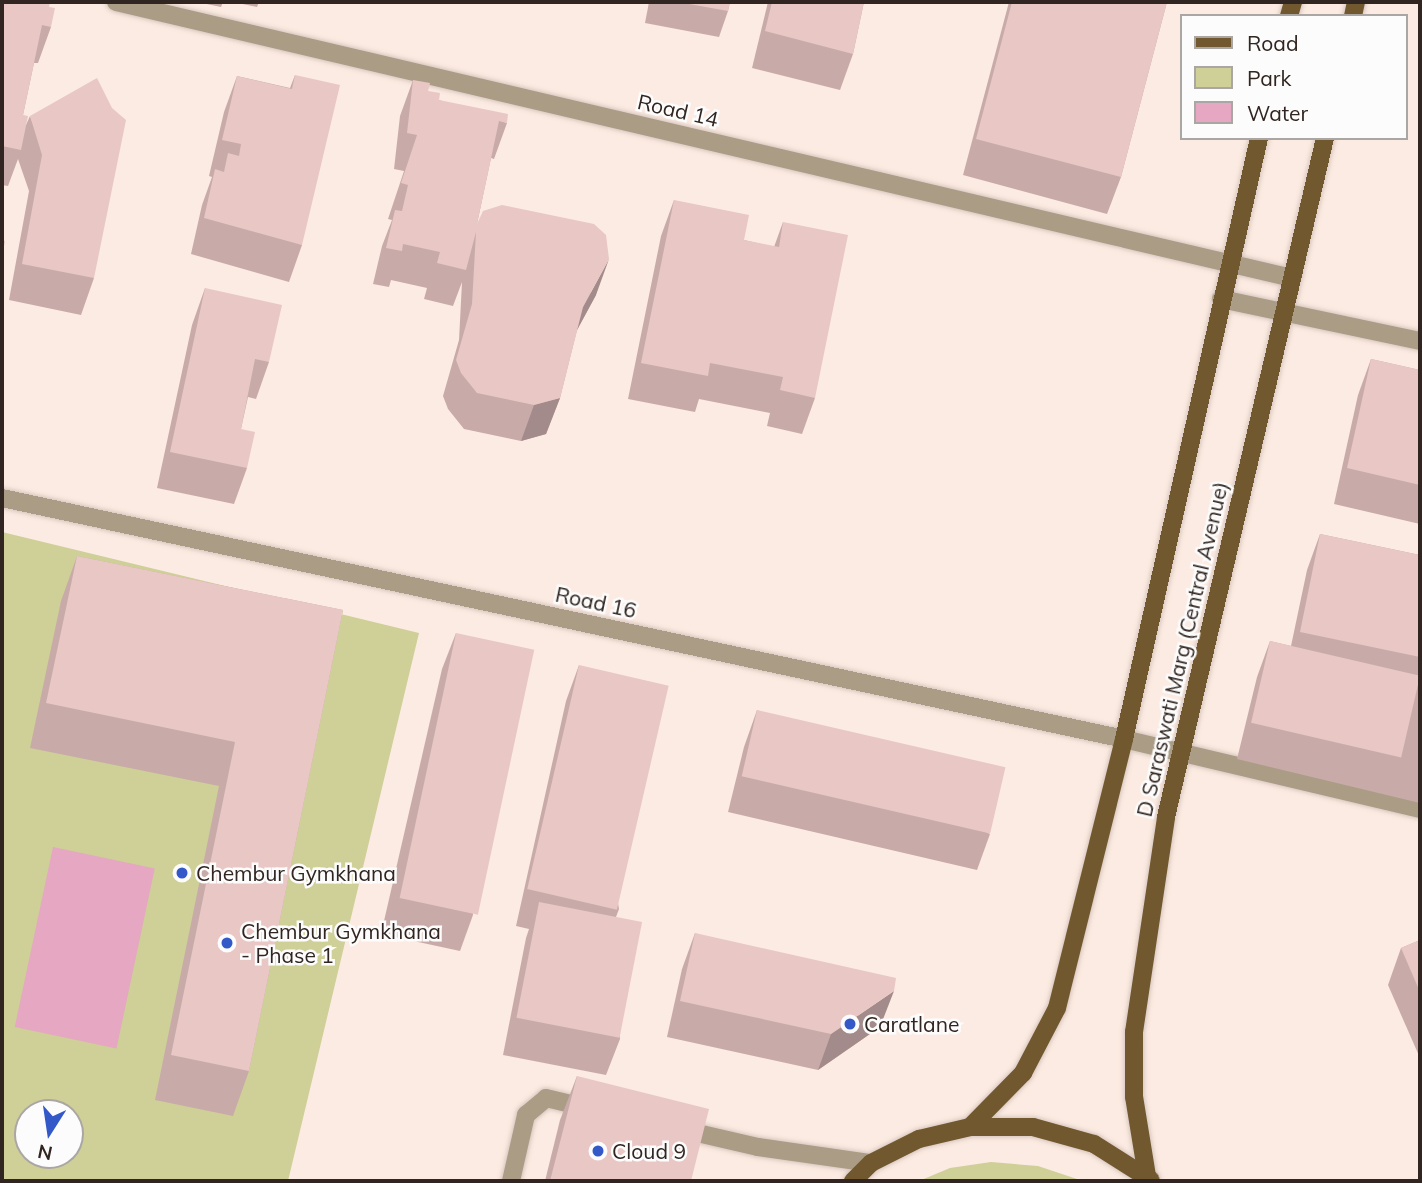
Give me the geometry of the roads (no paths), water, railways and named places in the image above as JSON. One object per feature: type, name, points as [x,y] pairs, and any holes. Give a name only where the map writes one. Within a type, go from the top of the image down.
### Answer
[{"type":"main road","name":"D Saraswati Marg (Central Avenue)","points":[[970,1127],[1023,1073],[1057,1008],[1124,739],[1259,140]]},
{"type":"main road","name":"D Saraswati Marg (Central Avenue)","points":[[1150,1179],[1133,1097],[1134,1032],[1166,817],[1325,140]]},
{"type":"main road","points":[[853,1181],[871,1163],[919,1139],[970,1127],[1045,1130],[1094,1144],[1150,1179]]},
{"type":"street","name":"Road 14","points":[[116,2],[1292,278]]},
{"type":"street","points":[[1221,299],[1420,341]]},
{"type":"street","name":"Road 16","points":[[2,498],[1124,739],[1420,809]]},
{"type":"street","points":[[511,1181],[526,1115],[547,1098],[612,1114]]},
{"type":"street","points":[[666,1126],[758,1147],[871,1163]]},
{"type":"water","points":[[53,847],[155,869],[116,1049],[15,1027]]},
{"type":"place","name":"Chembur Gymkhana","points":[[182,873]]},
{"type":"place","name":"Chembur Gymkhana - Phase 1","points":[[227,943]]},
{"type":"place","name":"Caratlane","points":[[850,1024]]},
{"type":"place","name":"Cloud 9","points":[[598,1151]]}]
